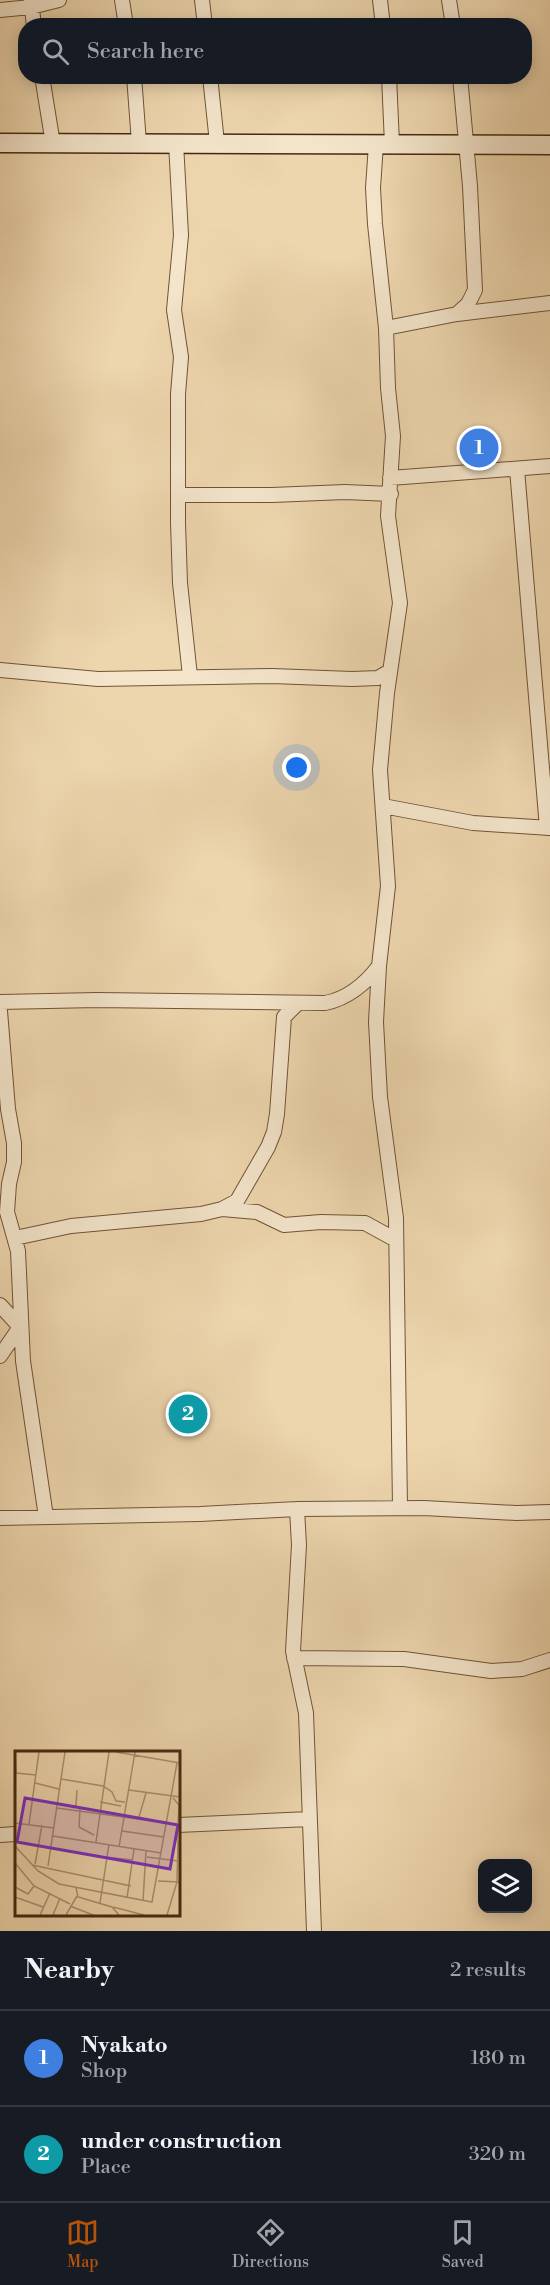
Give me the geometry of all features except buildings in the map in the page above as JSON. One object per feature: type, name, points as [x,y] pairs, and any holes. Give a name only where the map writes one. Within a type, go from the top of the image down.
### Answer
[{"type":"street","points":[[0,10],[59,0]]},
{"type":"street","points":[[122,0],[125,18]]},
{"type":"street","points":[[202,0],[204,18]]},
{"type":"street","points":[[380,0],[382,18]]},
{"type":"street","points":[[449,0],[452,18]]},
{"type":"street","points":[[31,3],[33,18]]},
{"type":"street","points":[[43,84],[53,144]]},
{"type":"street","points":[[135,84],[139,143]]},
{"type":"street","points":[[211,84],[218,143]]},
{"type":"street","points":[[388,84],[384,144],[373,188],[393,436],[388,516],[400,603],[390,671],[380,770],[388,886],[379,966],[376,1022],[377,1063],[395,1205],[400,1508]]},
{"type":"street","points":[[457,314],[468,304],[475,290],[467,144],[461,84]]},
{"type":"street","points":[[0,143],[550,145]]},
{"type":"street","points":[[176,143],[182,236],[174,310],[181,357],[178,394],[180,583],[190,676]]},
{"type":"street","points":[[386,328],[457,314],[550,303]]},
{"type":"street","points":[[390,478],[550,466]]},
{"type":"street","points":[[382,806],[473,823],[549,828],[517,469]]},
{"type":"street","points":[[178,495],[345,492],[390,494]]},
{"type":"street","points":[[0,670],[98,679],[272,675],[352,680],[378,678],[390,671]]},
{"type":"street","points":[[0,1002],[97,1000],[298,1003],[334,1001],[369,980],[379,966]]},
{"type":"street","points":[[15,1238],[71,1226],[201,1214],[222,1209],[237,1201],[268,1147],[274,1132],[280,1088],[284,1017],[298,1003]]},
{"type":"street","points":[[0,1011],[8,1109],[14,1143],[14,1162],[9,1184],[7,1212],[18,1251],[23,1361],[46,1517]]},
{"type":"street","points":[[222,1209],[257,1212],[284,1225],[321,1222],[366,1223],[396,1240]]},
{"type":"street","points":[[0,1305],[20,1327]]},
{"type":"street","points":[[0,1356],[20,1327]]},
{"type":"street","points":[[0,1518],[200,1514],[297,1509],[400,1508],[516,1513],[550,1512]]},
{"type":"street","points":[[297,1509],[299,1545],[294,1603],[294,1658],[306,1713],[314,1931]]},
{"type":"street","points":[[294,1658],[404,1659],[491,1671],[522,1669],[550,1660]]},
{"type":"street","points":[[180,1825],[309,1819]]},
{"type":"street","points":[[0,1835],[15,1834]]},
{"type":"place","name":"Nyakato","points":[[479,448]]},
{"type":"place","name":"under construction","points":[[188,1414]]}]
